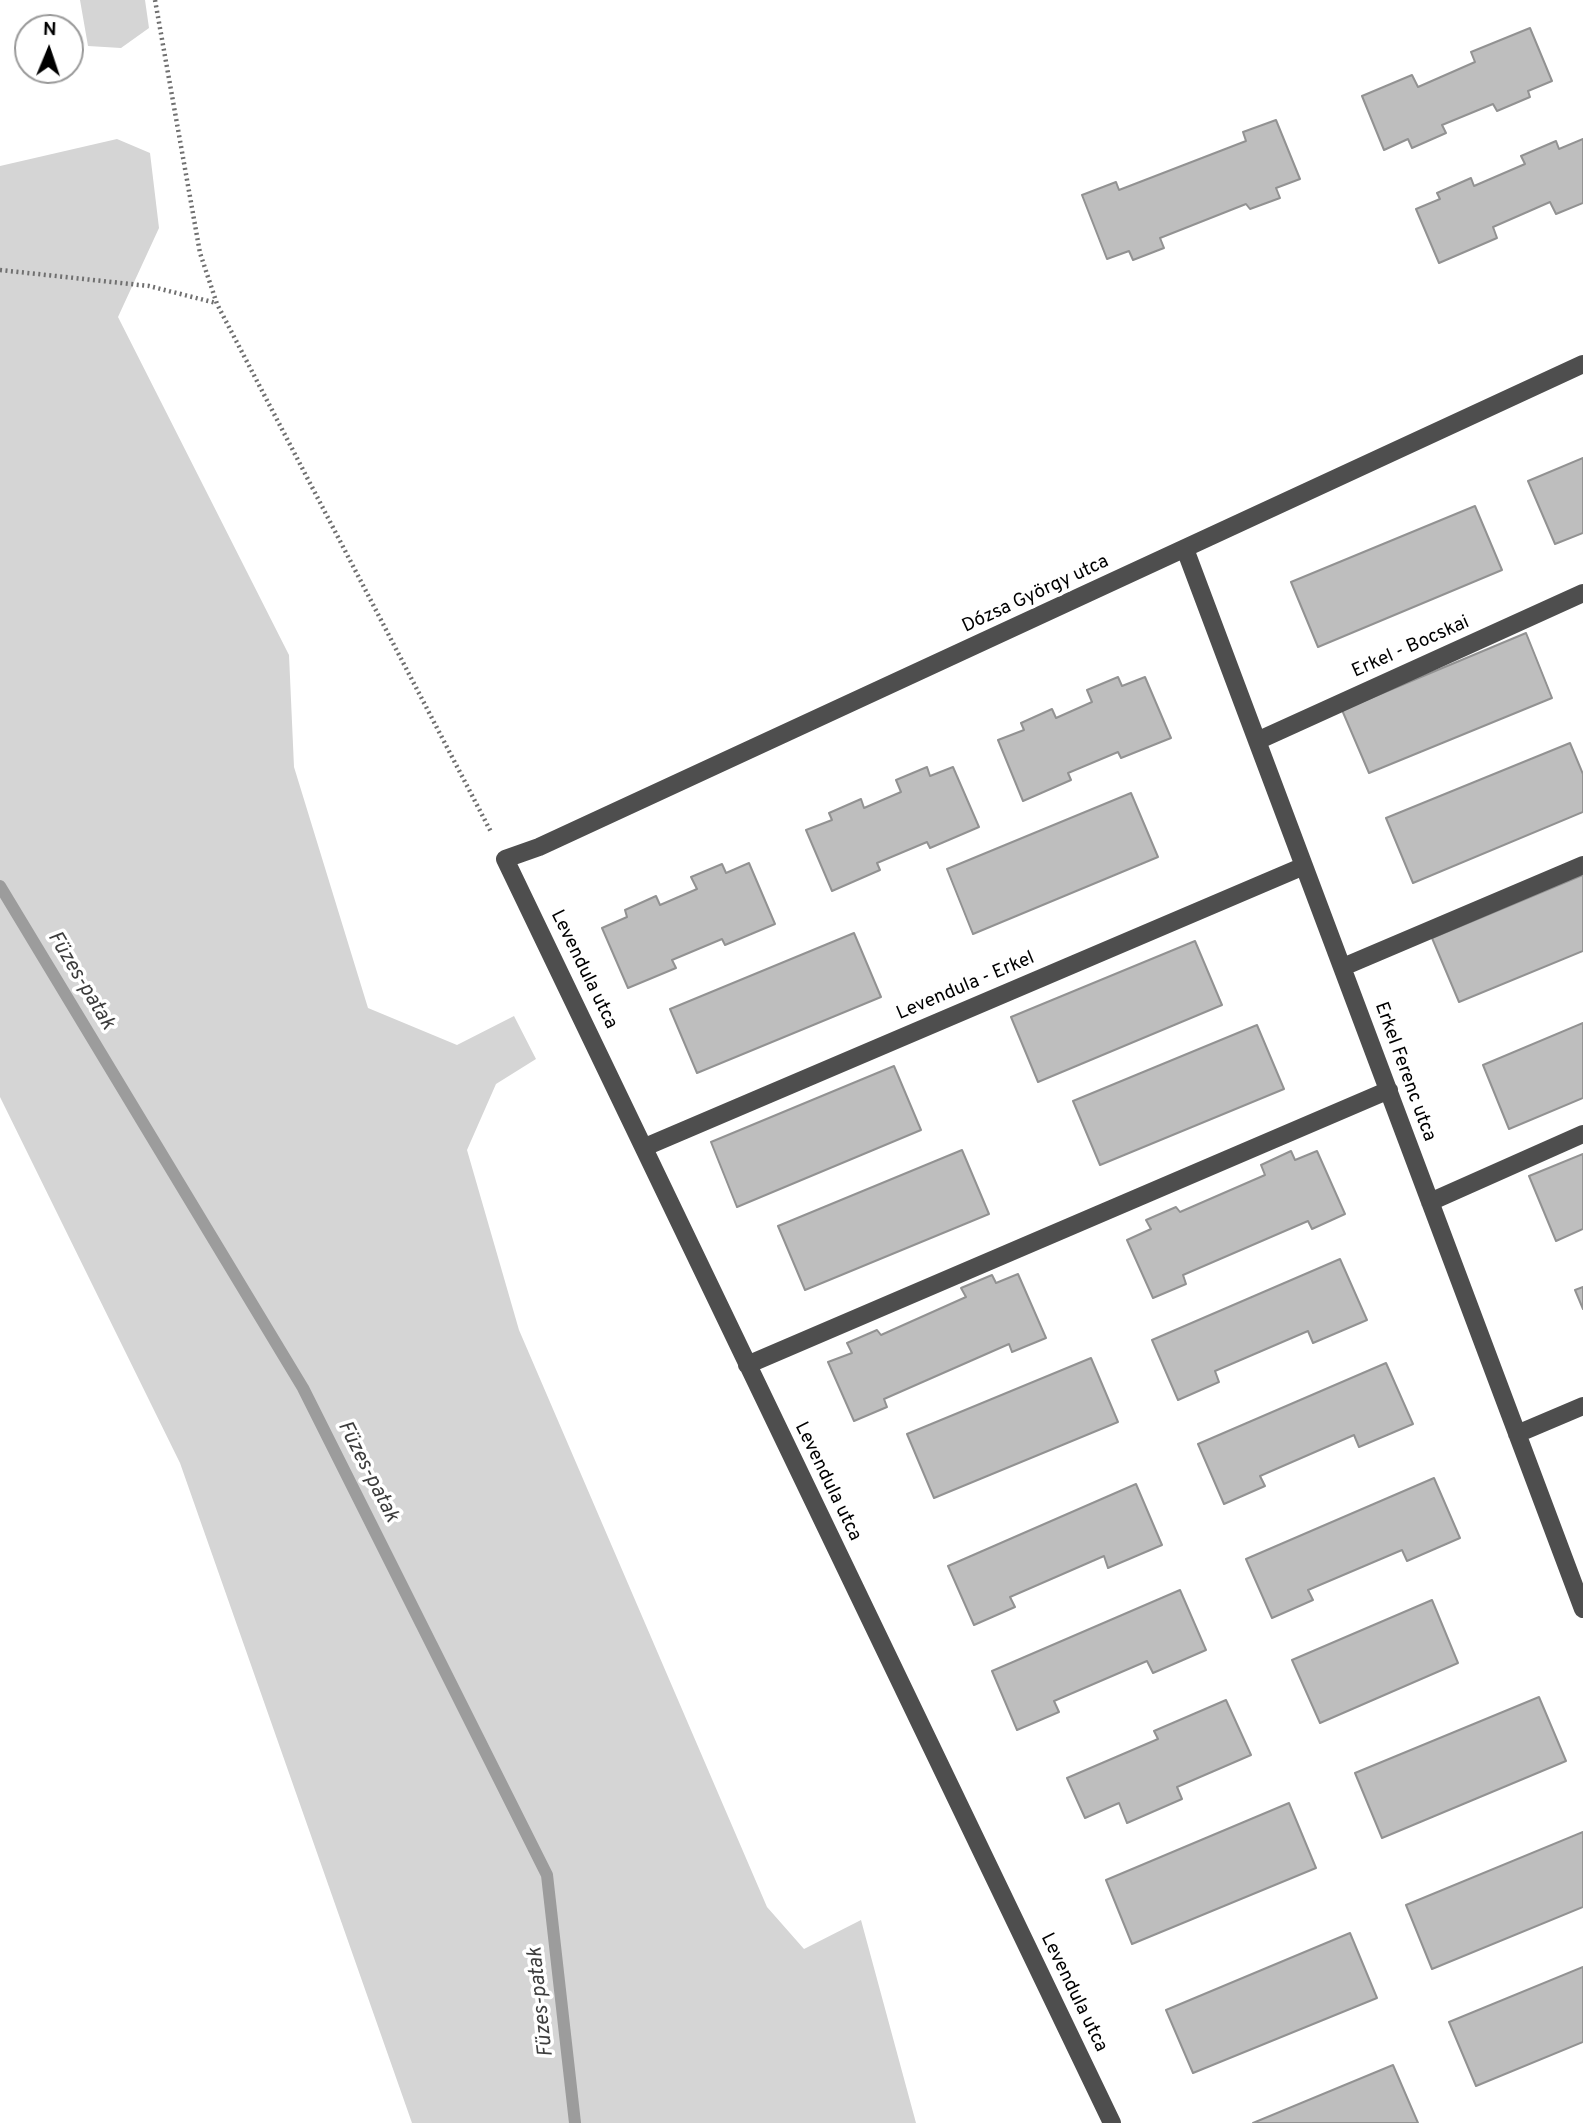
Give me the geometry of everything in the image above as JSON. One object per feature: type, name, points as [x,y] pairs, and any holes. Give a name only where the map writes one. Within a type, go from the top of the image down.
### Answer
[{"type":"street","name":"Dózsa György utca","points":[[505,859],[539,847],[1583,364]]},
{"type":"street","name":"Erkel Ferenc utca","points":[[1185,550],[1583,1609]]},
{"type":"street","name":"Erkel - Bocskai","points":[[1257,741],[1583,593]]},
{"type":"street","name":"Levendula utca","points":[[505,859],[1112,2123]]},
{"type":"street","points":[[1343,967],[1583,865]]},
{"type":"street","name":"Levendula - Erkel","points":[[645,1147],[1304,866]]},
{"type":"street","points":[[747,1365],[1389,1090]]},
{"type":"street","points":[[1430,1202],[1583,1134]]},
{"type":"street","points":[[1517,1434],[1583,1406]]},
{"type":"path","points":[[155,0],[200,253],[217,304],[505,859]]},
{"type":"path","points":[[0,270],[149,286],[217,304]]},
{"type":"shaded area","points":[[80,0],[145,0],[149,28],[121,48],[88,46]]},
{"type":"shaded area","points":[[117,139],[150,153],[159,228],[118,317],[289,655],[294,767],[368,1008],[457,1045],[514,1016],[536,1059],[496,1084],[467,1150],[519,1330],[767,1907],[804,1949],[861,1920],[916,2123],[412,2123],[180,1463],[0,1097],[0,166]]},
{"type":"building","points":[[1530,28],[1552,81],[1528,91],[1530,97],[1497,111],[1493,104],[1442,125],[1446,133],[1412,148],[1408,139],[1384,150],[1362,96],[1412,75],[1418,87],[1475,62],[1471,52]]},
{"type":"building","points":[[1276,120],[1300,179],[1276,188],[1280,198],[1250,209],[1246,204],[1160,238],[1164,248],[1133,260],[1129,251],[1107,259],[1082,195],[1116,182],[1119,190],[1246,141],[1243,132]]},
{"type":"building","points":[[1583,139],[1583,203],[1556,214],[1550,202],[1493,227],[1497,238],[1439,263],[1416,209],[1440,199],[1437,193],[1471,178],[1474,186],[1525,164],[1521,156],[1556,141],[1559,149]]},
{"type":"building","points":[[1583,458],[1583,533],[1555,544],[1528,481]]},
{"type":"building","points":[[1475,506],[1502,570],[1318,647],[1291,582]]},
{"type":"building","points":[[1526,633],[1552,698],[1369,773],[1342,710]]},
{"type":"building","points":[[1118,677],[1122,686],[1145,677],[1171,738],[1121,758],[1118,752],[1068,773],[1071,780],[1023,801],[998,740],[1024,730],[1021,723],[1052,709],[1056,718],[1092,702],[1087,690]]},
{"type":"building","points":[[1570,743],[1583,774],[1583,812],[1413,883],[1386,818]]},
{"type":"building","points":[[927,767],[930,776],[953,767],[979,827],[930,848],[927,842],[877,863],[880,870],[832,891],[806,830],[832,820],[829,813],[861,799],[864,808],[901,792],[896,780]]},
{"type":"building","points":[[1131,793],[1158,857],[973,934],[947,869]]},
{"type":"building","points":[[749,863],[775,924],[725,945],[722,939],[672,960],[676,968],[628,988],[602,928],[627,917],[625,910],[656,896],[660,905],[697,889],[691,877],[722,864],[726,873]]},
{"type":"building","points":[[1583,875],[1583,951],[1459,1002],[1432,938]]},
{"type":"building","points":[[854,933],[881,997],[697,1073],[670,1009]]},
{"type":"building","points":[[1195,941],[1222,1005],[1038,1082],[1011,1017]]},
{"type":"building","points":[[1583,1023],[1583,1098],[1509,1129],[1483,1065]]},
{"type":"building","points":[[1257,1025],[1284,1089],[1100,1165],[1073,1101]]},
{"type":"building","points":[[894,1066],[921,1130],[737,1207],[711,1142]]},
{"type":"building","points":[[962,1150],[989,1214],[805,1290],[778,1226]]},
{"type":"building","points":[[1291,1151],[1295,1160],[1317,1151],[1345,1214],[1312,1229],[1308,1221],[1183,1275],[1186,1284],[1153,1298],[1127,1240],[1151,1229],[1146,1220],[1176,1207],[1180,1212],[1265,1175],[1261,1165]]},
{"type":"building","points":[[1583,1154],[1583,1229],[1556,1241],[1529,1176]]},
{"type":"building","points":[[1340,1259],[1367,1320],[1313,1343],[1308,1331],[1215,1371],[1219,1382],[1178,1400],[1152,1340]]},
{"type":"building","points":[[1018,1274],[1046,1338],[1012,1352],[1009,1344],[884,1399],[887,1407],[854,1421],[828,1362],[852,1353],[847,1343],[877,1330],[881,1335],[966,1297],[961,1288],[992,1275],[996,1283]]},
{"type":"building","points":[[1583,1287],[1583,1309],[1575,1290]]},
{"type":"building","points":[[1091,1358],[1118,1422],[934,1498],[907,1434]]},
{"type":"building","points":[[1386,1363],[1413,1424],[1359,1447],[1354,1435],[1260,1476],[1265,1486],[1224,1504],[1198,1444]]},
{"type":"building","points":[[1434,1478],[1460,1538],[1407,1561],[1402,1550],[1308,1590],[1313,1600],[1272,1618],[1246,1559]]},
{"type":"building","points":[[1136,1484],[1162,1545],[1108,1568],[1104,1556],[1010,1597],[1015,1607],[974,1625],[948,1566]]},
{"type":"building","points":[[1180,1590],[1206,1650],[1153,1673],[1147,1661],[1054,1701],[1059,1712],[1017,1730],[992,1671]]},
{"type":"building","points":[[1432,1600],[1458,1663],[1320,1723],[1292,1660]]},
{"type":"building","points":[[1539,1697],[1566,1761],[1382,1838],[1355,1773]]},
{"type":"building","points":[[1226,1700],[1251,1755],[1177,1787],[1182,1799],[1127,1823],[1119,1803],[1085,1818],[1067,1778],[1158,1739],[1154,1731]]},
{"type":"building","points":[[1289,1803],[1316,1868],[1132,1944],[1106,1880]]},
{"type":"building","points":[[1583,1832],[1583,1907],[1432,1969],[1406,1905]]},
{"type":"building","points":[[1350,1933],[1377,1998],[1193,2073],[1166,2010]]},
{"type":"building","points":[[1583,1967],[1583,2042],[1476,2086],[1449,2022]]},
{"type":"building","points":[[1393,2065],[1418,2123],[1253,2123]]},
{"type":"waterway","name":"Füzes-patak","points":[[0,886],[303,1388],[547,1875],[575,2123]]}]
